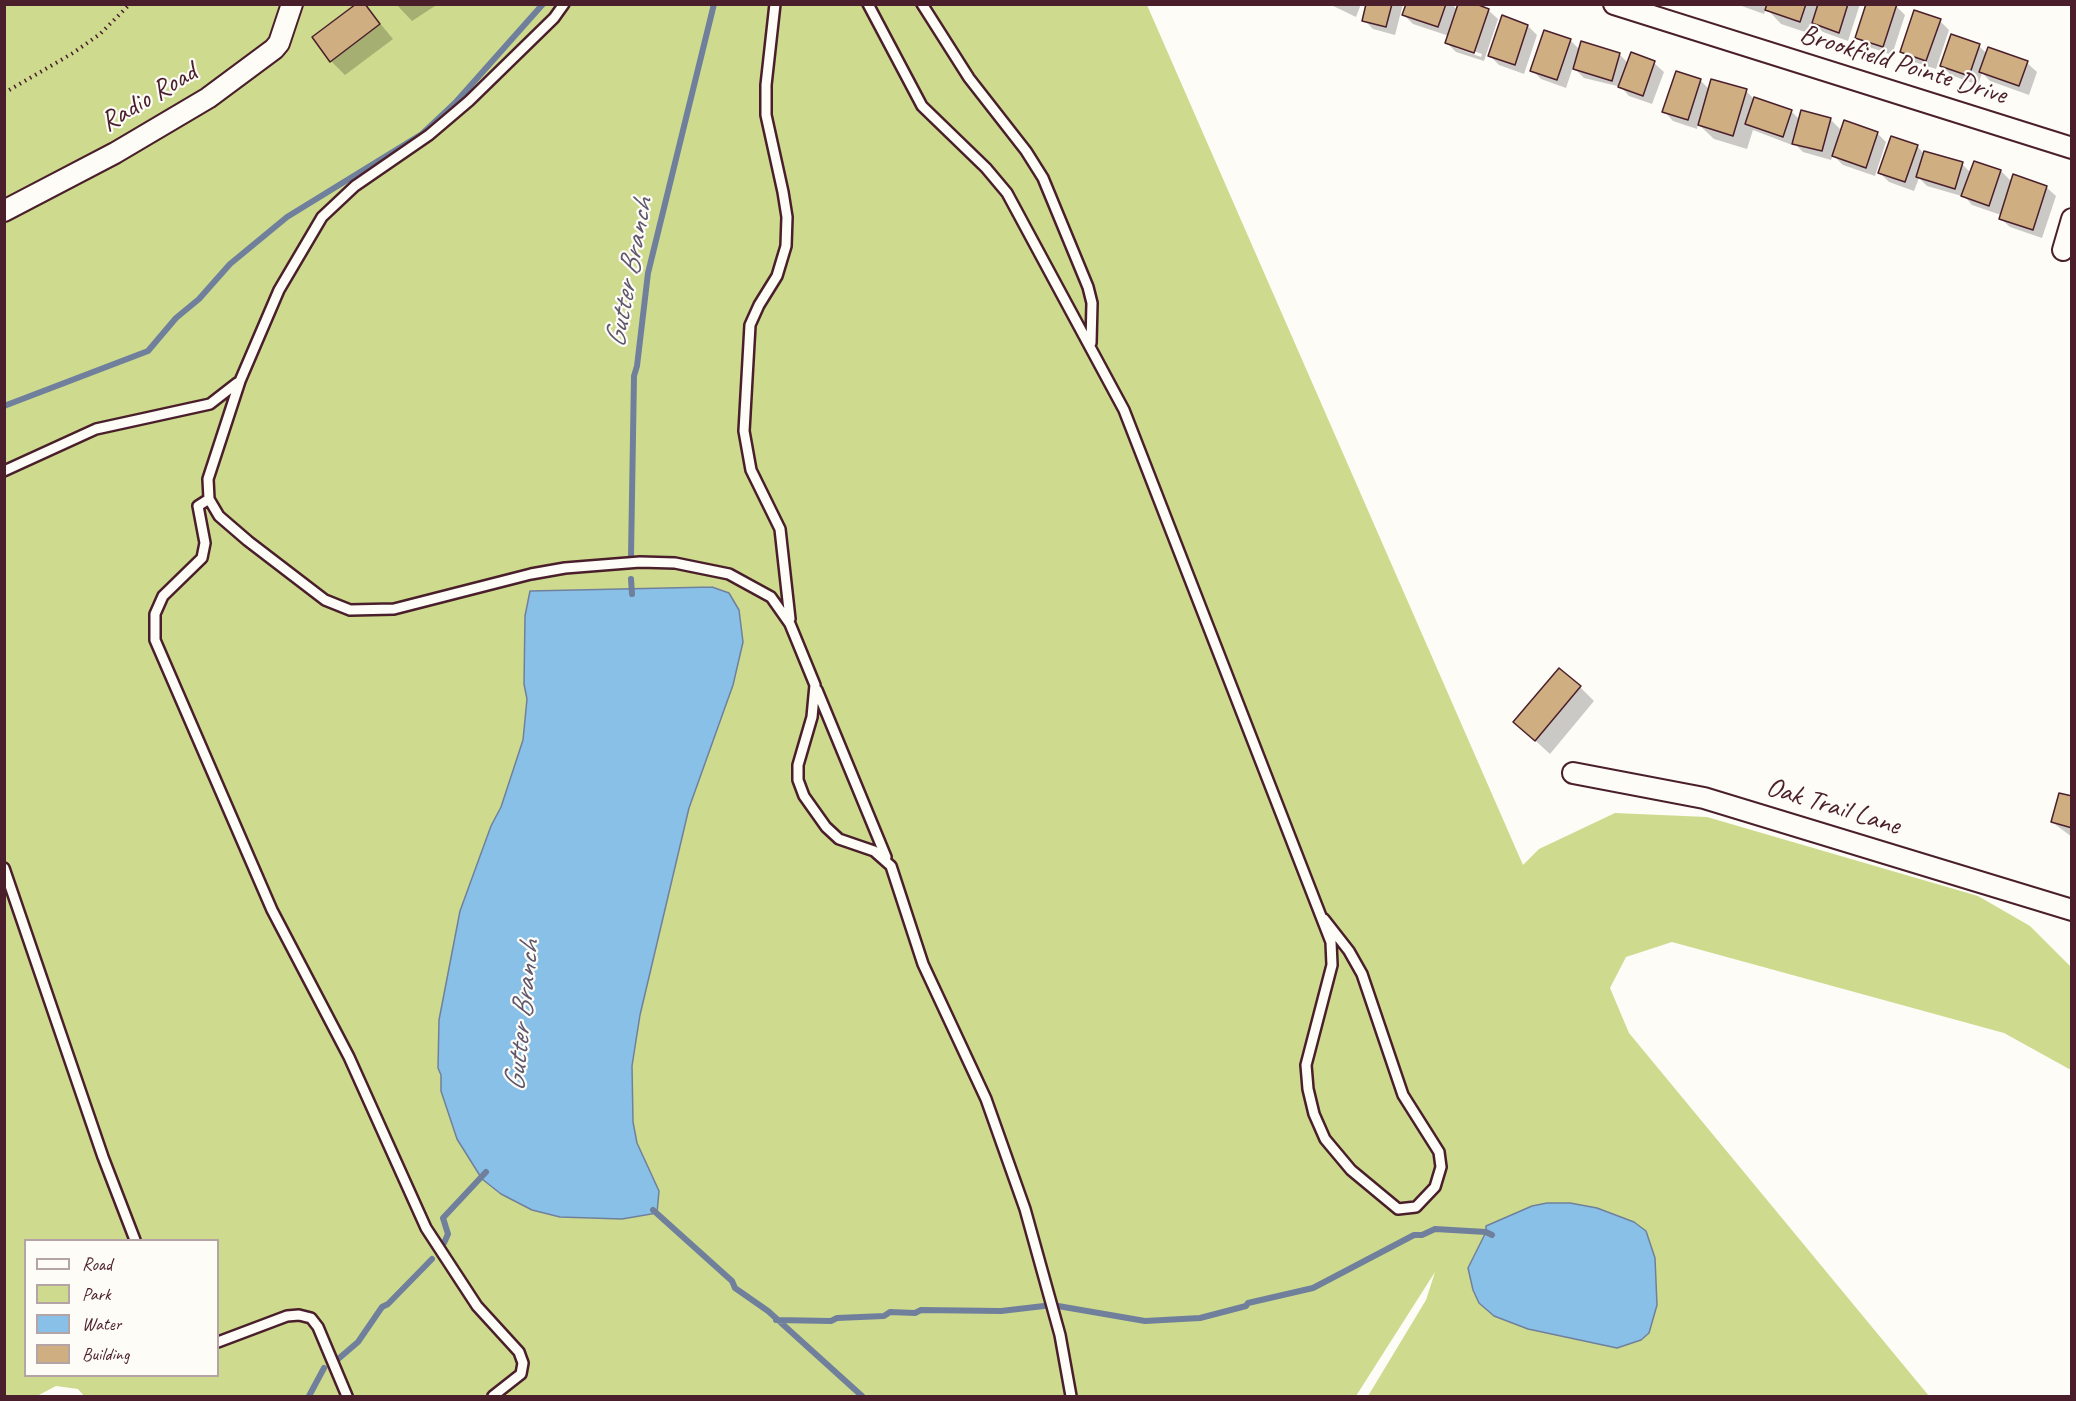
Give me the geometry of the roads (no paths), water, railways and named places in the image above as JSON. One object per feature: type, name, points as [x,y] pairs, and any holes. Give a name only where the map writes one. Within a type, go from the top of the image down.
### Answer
[{"type":"street","name":"Radio Road","points":[[4,210],[114,153],[208,98],[274,49],[279,43],[292,4]]},
{"type":"street","name":"Brookfield Pointe Drive","points":[[1614,4],[2072,148]]},
{"type":"street","points":[[2063,250],[2072,219]]},
{"type":"street","name":"Oak Trail Lane","points":[[1574,773],[1704,798],[2072,910]]},
{"type":"lane","points":[[564,4],[554,18],[469,101],[429,135],[355,186],[322,217],[279,290],[240,381],[208,479],[209,499],[219,516],[248,541],[325,600],[350,610],[394,609],[565,568],[640,562],[675,563],[729,574],[771,597],[790,624],[887,860],[923,964],[986,1099],[1025,1209],[1060,1335],[1071,1396]]},
{"type":"lane","points":[[775,4],[766,85],[766,115],[787,217],[786,246],[777,276],[750,325],[744,431],[751,470],[780,529],[790,624]]},
{"type":"lane","points":[[868,4],[922,106],[986,168],[1007,193],[1124,410],[1171,525],[1263,771],[1331,942],[1332,965],[1306,1065],[1308,1089],[1314,1114],[1325,1139],[1351,1170],[1398,1209],[1416,1208],[1435,1187],[1441,1167],[1439,1152],[1403,1095],[1362,974],[1349,951],[1324,920]]},
{"type":"lane","points":[[922,4],[969,78],[1026,151],[1042,178],[1088,287],[1092,303],[1091,346]]},
{"type":"lane","points":[[4,471],[96,429],[210,404],[240,381]]},
{"type":"lane","points":[[209,499],[198,506],[205,543],[202,558],[163,596],[154,615],[155,640],[272,910],[349,1057],[426,1228],[477,1306],[519,1352],[523,1363],[521,1374],[493,1396]]},
{"type":"lane","points":[[815,685],[812,717],[798,765],[798,780],[804,796],[826,827],[839,839],[874,850],[887,860]]},
{"type":"lane","points":[[4,868],[103,1157],[135,1239]]},
{"type":"lane","points":[[219,1342],[287,1316],[311,1318],[318,1327],[347,1396]]},
{"type":"water","points":[[712,587],[729,593],[739,610],[743,642],[733,685],[689,808],[640,1015],[632,1066],[633,1122],[637,1143],[659,1191],[657,1213],[622,1219],[560,1217],[532,1210],[501,1194],[482,1179],[457,1139],[441,1091],[441,1075],[438,1068],[439,1020],[460,911],[491,826],[501,807],[523,740],[527,699],[524,684],[525,616],[530,591]]},
{"type":"water","points":[[1547,1203],[1570,1203],[1597,1208],[1634,1222],[1646,1231],[1655,1258],[1657,1305],[1649,1333],[1641,1340],[1617,1348],[1528,1329],[1494,1316],[1479,1303],[1473,1290],[1468,1268],[1486,1232],[1486,1226],[1532,1206]]},
{"type":"waterway","points":[[4,406],[148,351],[176,318],[199,299],[230,264],[287,217],[422,134],[455,103],[543,4]]},
{"type":"waterway","name":"Gutter Branch","points":[[631,556],[634,376],[648,273],[714,4]]},
{"type":"waterway","name":"Gutter Branch","points":[[631,579],[632,594]]},
{"type":"waterway","points":[[444,1243],[448,1234],[443,1218],[486,1172]]},
{"type":"waterway","name":"Gutter Branch","points":[[653,1210],[732,1281],[735,1288],[768,1311],[862,1396]]},
{"type":"waterway","points":[[1058,1306],[1145,1321],[1200,1318],[1246,1306],[1248,1303],[1313,1288],[1414,1235],[1422,1235],[1435,1229],[1486,1232],[1492,1235]]},
{"type":"waterway","points":[[337,1360],[358,1342],[382,1307],[388,1304],[432,1259]]},
{"type":"waterway","points":[[776,1320],[831,1321],[837,1318],[884,1316],[890,1312],[1001,1311],[1044,1306]]},
{"type":"waterway","points":[[309,1396],[324,1368]]}]
